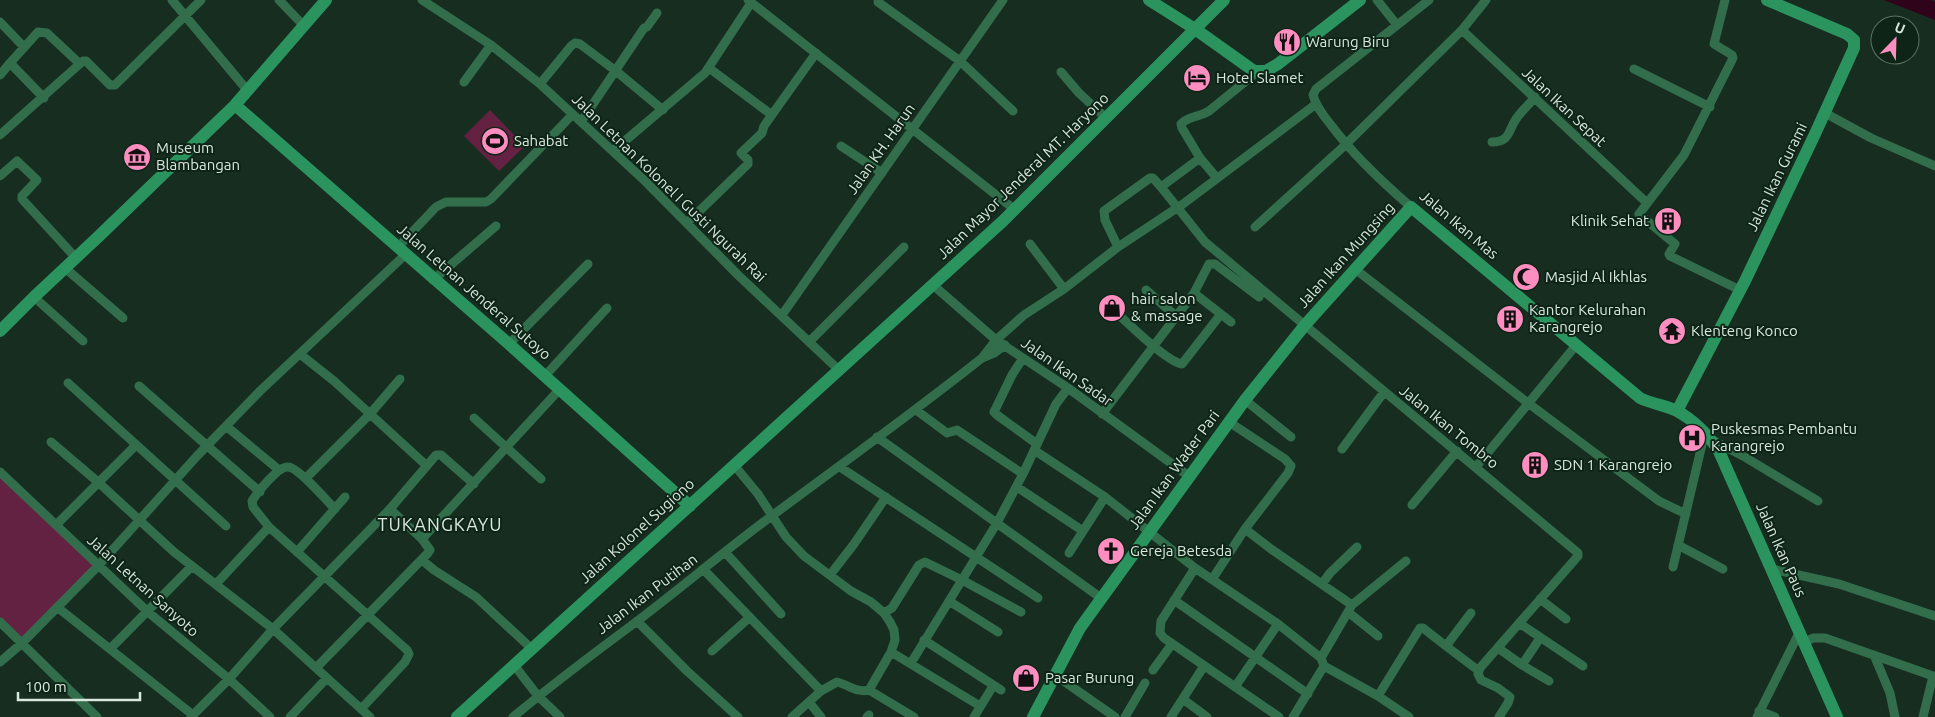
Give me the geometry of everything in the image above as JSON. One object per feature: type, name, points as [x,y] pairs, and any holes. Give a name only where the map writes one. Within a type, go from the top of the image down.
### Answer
[{"type":"main road","points":[[0,331],[34,296],[234,105],[326,0]]},
{"type":"main road","points":[[1149,0],[1195,29],[1250,69],[1258,72],[1266,71],[1278,64],[1360,0]]},
{"type":"main road","name":"Jalan Mayor Jenderal MT. Haryono","points":[[840,371],[1014,209],[1224,0]]},
{"type":"main road","name":"Jalan Ikan Gurami","points":[[1677,411],[1740,290],[1854,48],[1854,40],[1848,34],[1767,0]]},
{"type":"main road","name":"Jalan Letnan Jenderal Sutoyo","points":[[234,105],[509,344],[690,506]]},
{"type":"main road","name":"Jalan Ikan Mungsing","points":[[1305,325],[1411,207]]},
{"type":"main road","name":"Jalan Ikan Mas","points":[[1411,207],[1640,398],[1677,411]]},
{"type":"main road","name":"Jalan Ikan Wader Pari","points":[[1033,717],[1080,628],[1245,400],[1305,325]]},
{"type":"main road","name":"Jalan Kolonel Sugiono","points":[[457,717],[840,371]]},
{"type":"main road","name":"Jalan Ikan Paus","points":[[1677,411],[1708,436],[1718,450],[1838,717]]},
{"type":"street","points":[[172,0],[248,90]]},
{"type":"street","points":[[2,129],[44,98],[83,61],[110,85],[115,85],[200,0]]},
{"type":"street","points":[[279,0],[304,26]]},
{"type":"street","name":"Jalan Letnan Kolonel I Gusti Ngurah Rai","points":[[422,0],[490,45],[540,84],[613,151],[739,276],[782,314],[840,371]]},
{"type":"street","name":"Jalan KH. Harun","points":[[782,314],[1002,0]]},
{"type":"street","points":[[1377,0],[1397,25]]},
{"type":"street","points":[[982,358],[996,340],[1024,316],[1064,289],[1118,247],[1177,208],[1316,104],[1313,95],[1316,88],[1429,0]]},
{"type":"street","points":[[1255,227],[1346,144],[1462,30],[1486,0]]},
{"type":"street","points":[[1725,0],[1714,44],[1733,56],[1710,106],[1682,158],[1639,214],[1675,244],[1670,255],[1740,290]]},
{"type":"street","points":[[613,151],[663,110],[709,68],[750,1],[1014,209]]},
{"type":"street","points":[[878,2],[960,61],[1013,111]]},
{"type":"street","points":[[581,122],[644,28],[647,27],[657,13]]},
{"type":"street","points":[[0,22],[24,47]]},
{"type":"street","name":"Jalan Ikan Sepat","points":[[1462,30],[1647,203]]},
{"type":"street","points":[[0,75],[38,32],[47,33],[80,64]]},
{"type":"street","points":[[540,84],[571,46],[575,43],[580,44],[663,110]]},
{"type":"street","points":[[464,82],[490,45]]},
{"type":"street","points":[[687,223],[748,164],[748,160],[741,153],[761,134],[762,128],[816,53]]},
{"type":"street","points":[[10,63],[44,98]]},
{"type":"street","points":[[709,68],[772,115]]},
{"type":"street","points":[[1634,69],[1710,106]]},
{"type":"street","points":[[1061,72],[1079,93],[1106,118]]},
{"type":"street","points":[[1216,177],[1200,158],[1182,128],[1182,122],[1209,111],[1258,72]]},
{"type":"street","points":[[1492,142],[1501,142],[1507,137],[1516,119],[1535,98]]},
{"type":"street","name":"Jalan Ikan Mas","points":[[1316,104],[1346,144],[1370,171],[1411,207]]},
{"type":"street","points":[[1825,113],[1871,138],[1935,166]]},
{"type":"street","points":[[0,662],[58,607],[260,391],[300,354],[402,250],[436,207],[446,202],[486,202],[491,199],[572,114]]},
{"type":"street","points":[[841,146],[882,173]]},
{"type":"street","points":[[1118,247],[1105,220],[1104,211],[1150,178],[1153,178],[1160,187],[1200,158]]},
{"type":"street","points":[[0,176],[17,161],[37,180],[22,196],[22,199],[76,257]]},
{"type":"street","name":"Jalan Ikan Tombro","points":[[1160,187],[1200,236],[1384,392],[1576,550],[1578,556],[1540,599]]},
{"type":"street","points":[[434,280],[496,226]]},
{"type":"street","points":[[1030,244],[1064,289]]},
{"type":"street","points":[[810,341],[904,247]]},
{"type":"street","points":[[1102,414],[1177,317],[1194,293],[1209,264],[1213,263],[1259,297]]},
{"type":"street","points":[[509,344],[588,264]]},
{"type":"street","points":[[64,268],[123,318]]},
{"type":"street","points":[[1355,270],[1659,501],[1686,514]]},
{"type":"street","name":"Jalan Ikan Sadar","points":[[933,285],[996,340],[1068,388],[1190,477]]},
{"type":"street","points":[[1146,290],[1177,317]]},
{"type":"street","points":[[1194,293],[1231,322]]},
{"type":"street","points":[[34,296],[83,341]]},
{"type":"street","points":[[1108,305],[1154,346],[1175,362],[1182,364],[1221,314]]},
{"type":"street","points":[[544,376],[607,308]]},
{"type":"street","points":[[1476,467],[1577,344]]},
{"type":"street","points":[[982,358],[994,353],[1005,345]]},
{"type":"street","points":[[300,354],[427,466]]},
{"type":"street","name":"Jalan Ikan Putihan","points":[[513,717],[567,672],[637,621],[773,515],[916,410],[982,358]]},
{"type":"street","points":[[1023,358],[994,412],[997,415],[1195,568],[1213,578],[1278,624],[1323,662],[1409,717]]},
{"type":"street","points":[[306,478],[370,414],[400,379]]},
{"type":"street","points":[[68,383],[226,526]]},
{"type":"street","points":[[139,386],[260,492]]},
{"type":"street","points":[[911,664],[997,524],[1017,487],[1056,404],[1068,388]]},
{"type":"street","points":[[422,539],[559,390]]},
{"type":"street","points":[[1342,449],[1384,392]]},
{"type":"street","points":[[1245,400],[1259,412],[1265,414],[1291,437]]},
{"type":"street","points":[[916,410],[947,433],[958,430],[1023,474]]},
{"type":"street","points":[[474,418],[540,479]]},
{"type":"street","points":[[1213,578],[1245,529],[1288,474],[1291,466],[1286,459],[1229,422]]},
{"type":"street","points":[[226,426],[279,470]]},
{"type":"street","points":[[1673,567],[1708,436],[1818,500]]},
{"type":"street","points":[[877,437],[1101,598]]},
{"type":"street","points":[[51,442],[141,520],[174,552],[273,629],[370,717]]},
{"type":"street","points":[[56,525],[136,445]]},
{"type":"street","points":[[1412,506],[1457,451]]},
{"type":"street","points":[[58,607],[111,648],[192,716],[230,679],[273,629],[390,509],[436,455],[441,455],[474,484]]},
{"type":"street","points":[[734,465],[758,494],[786,537],[804,556],[884,613],[894,630],[895,640],[891,652],[869,690]]},
{"type":"street","points":[[840,466],[1038,598]]},
{"type":"street","points":[[335,509],[306,478],[289,467],[279,470],[252,503],[269,527],[404,646],[409,654],[405,662],[361,709]]},
{"type":"street","name":"Jalan Letnan Sanyoto","points":[[0,472],[148,612],[230,679],[270,717]]},
{"type":"street","points":[[1017,487],[1083,531]]},
{"type":"street","points":[[297,552],[345,497]]},
{"type":"street","points":[[830,575],[886,497]]},
{"type":"street","points":[[1069,553],[1105,497]]},
{"type":"street","points":[[316,668],[430,550],[422,539],[390,509]]},
{"type":"street","points":[[216,584],[269,527]]},
{"type":"street","points":[[1245,529],[1322,584],[1378,636]]},
{"type":"street","points":[[1678,545],[1723,569]]},
{"type":"street","points":[[1322,584],[1330,573],[1357,547]]},
{"type":"street","points":[[726,552],[781,614]]},
{"type":"street","points":[[422,560],[476,597],[532,649]]},
{"type":"street","points":[[1297,716],[1350,609],[1406,561]]},
{"type":"street","points":[[884,613],[892,608],[922,563],[925,562],[1022,612]]},
{"type":"street","points":[[111,648],[192,566]]},
{"type":"street","points":[[1195,568],[1159,624],[1160,633],[1172,644],[1279,717]]},
{"type":"street","points":[[703,569],[821,691]]},
{"type":"street","points":[[1772,569],[1839,584],[1935,616]]},
{"type":"street","points":[[1479,671],[1540,599],[1566,619]]},
{"type":"street","points":[[1174,600],[1308,694]]},
{"type":"street","points":[[948,601],[998,632]]},
{"type":"street","points":[[1446,646],[1471,613]]},
{"type":"street","points":[[712,651],[750,617]]},
{"type":"street","points":[[637,621],[687,671],[738,717]]},
{"type":"street","points":[[0,622],[97,717]]},
{"type":"street","points":[[1235,687],[1278,624]]},
{"type":"street","points":[[1519,624],[1582,666]]},
{"type":"street","points":[[1378,696],[1421,627],[1479,671],[1481,680],[1498,688],[1510,697],[1501,716]]},
{"type":"street","points":[[1775,717],[1758,714],[1802,636],[1825,638],[1934,673],[1923,717]]},
{"type":"street","points":[[1522,665],[1540,638]]},
{"type":"street","points":[[924,640],[997,688],[980,706],[974,717]]},
{"type":"street","points":[[1153,670],[1172,644]]},
{"type":"street","points":[[1498,648],[1549,681]]},
{"type":"street","points":[[891,652],[980,706]]},
{"type":"street","points":[[1874,655],[1890,692],[1895,717]]},
{"type":"street","points":[[514,665],[538,696],[560,717]]},
{"type":"street","points":[[1171,717],[1204,666]]},
{"type":"street","points":[[1054,676],[1116,717]]},
{"type":"street","points":[[290,717],[326,678]]},
{"type":"street","points":[[792,717],[821,691],[837,682],[856,690],[869,690],[914,717]]},
{"type":"street","points":[[1125,717],[1145,683]]},
{"type":"street","points":[[1183,699],[1207,717]]},
{"type":"street","points":[[809,702],[821,717]]},
{"type":"shaded area","points":[[1884,0],[1931,0],[1935,2],[1935,20]]},
{"type":"shaded area","name":"Sahabat","points":[[490,110],[525,146],[499,171],[464,136]]},
{"type":"shaded area","points":[[0,473],[98,565],[21,644],[0,623]]},
{"type":"place","name":"Warung Biru","points":[[1287,42]]},
{"type":"place","name":"Hotel Slamet","points":[[1197,78]]},
{"type":"place","name":"Sahabat","points":[[495,141]]},
{"type":"place","name":"Museum Blambangan","points":[[137,157]]},
{"type":"place","name":"Klinik Sehat","points":[[1668,221]]},
{"type":"place","name":"Masjid Al Ikhlas","points":[[1526,277]]},
{"type":"place","name":"hair salon & massage","points":[[1112,308]]},
{"type":"place","name":"Kantor Kelurahan Karangrejo","points":[[1510,319]]},
{"type":"place","name":"Klenteng Konco","points":[[1672,331]]},
{"type":"place","name":"Puskesmas Pembantu Karangrejo","points":[[1692,438]]},
{"type":"place","name":"SDN 1 Karangrejo","points":[[1535,465]]},
{"type":"place","name":"Gereja Betesda","points":[[1111,551]]},
{"type":"place","name":"Pasar Burung","points":[[1026,678]]},
{"type":"district","name":"TUKANGKAYU","points":[[440,525]]}]
